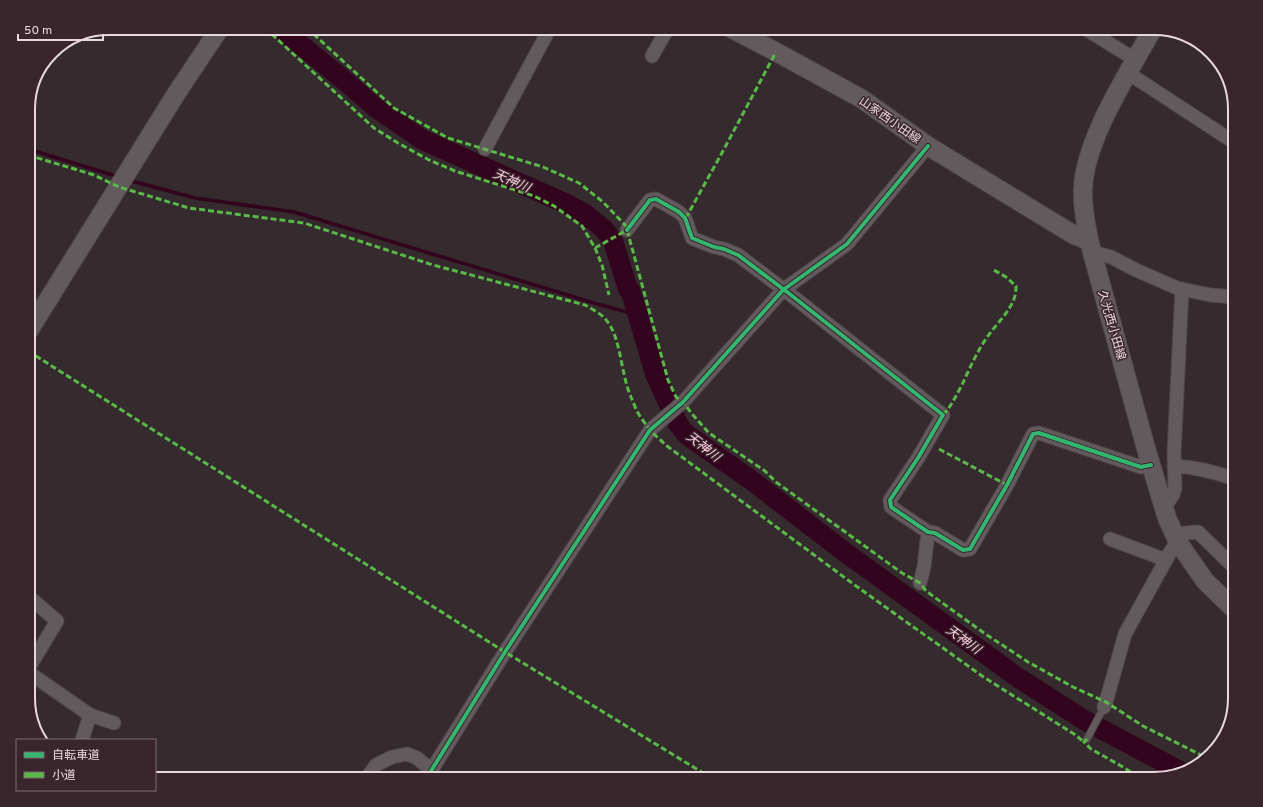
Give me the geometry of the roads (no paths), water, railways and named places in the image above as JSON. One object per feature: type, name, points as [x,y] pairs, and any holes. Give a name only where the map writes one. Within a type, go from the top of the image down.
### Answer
[{"type":"main road","points":[[35,321],[176,94],[215,35]]},
{"type":"main road","name":"山家西小田線","points":[[743,35],[862,99],[928,146],[1074,235],[1090,247]]},
{"type":"main road","name":"久光西小田線","points":[[1148,35],[1108,112],[1088,161],[1083,189],[1085,224],[1090,247],[1167,518],[1178,542],[1205,581],[1228,603]]},
{"type":"street","points":[[485,149],[546,35]]},
{"type":"street","points":[[652,56],[664,35]]},
{"type":"street","points":[[1093,35],[1132,67],[1228,138]]},
{"type":"street","points":[[430,772],[505,652],[650,430],[680,405],[783,290],[847,244],[928,146]]},
{"type":"street","points":[[627,230],[650,200],[656,199],[679,212],[685,218],[692,238],[738,255],[943,415],[918,458],[890,500],[891,507],[928,532],[935,533],[963,550],[970,549],[1007,485],[1033,434],[1039,432],[1141,467],[1151,465]]},
{"type":"street","points":[[1090,247],[1136,270],[1182,289],[1210,295],[1228,296]]},
{"type":"street","points":[[1164,508],[1173,495],[1175,488],[1174,466],[1176,391],[1182,289]]},
{"type":"street","points":[[1174,466],[1204,470],[1228,477]]},
{"type":"street","points":[[920,583],[924,567],[928,532]]},
{"type":"street","points":[[1104,707],[1125,634],[1166,560],[1185,533],[1198,532],[1228,561]]},
{"type":"street","points":[[1110,539],[1166,560]]},
{"type":"street","points":[[35,602],[57,621],[35,658]]},
{"type":"street","points":[[35,675],[90,715],[114,723]]},
{"type":"street","points":[[82,739],[90,715]]},
{"type":"street","points":[[371,772],[376,765],[392,756],[407,754],[417,758],[428,772]]},
{"type":"lane","points":[[1087,739],[1104,707]]},
{"type":"waterway","name":"天神川","points":[[289,35],[376,108],[423,140],[569,205],[585,214],[604,229],[613,241],[628,289],[631,292],[655,374],[678,424],[687,435],[751,480],[846,553],[1017,677],[1084,720],[1175,768]]},
{"type":"waterway","points":[[35,151],[119,177]]},
{"type":"waterway","points":[[128,180],[195,198],[294,212],[638,315]]}]
